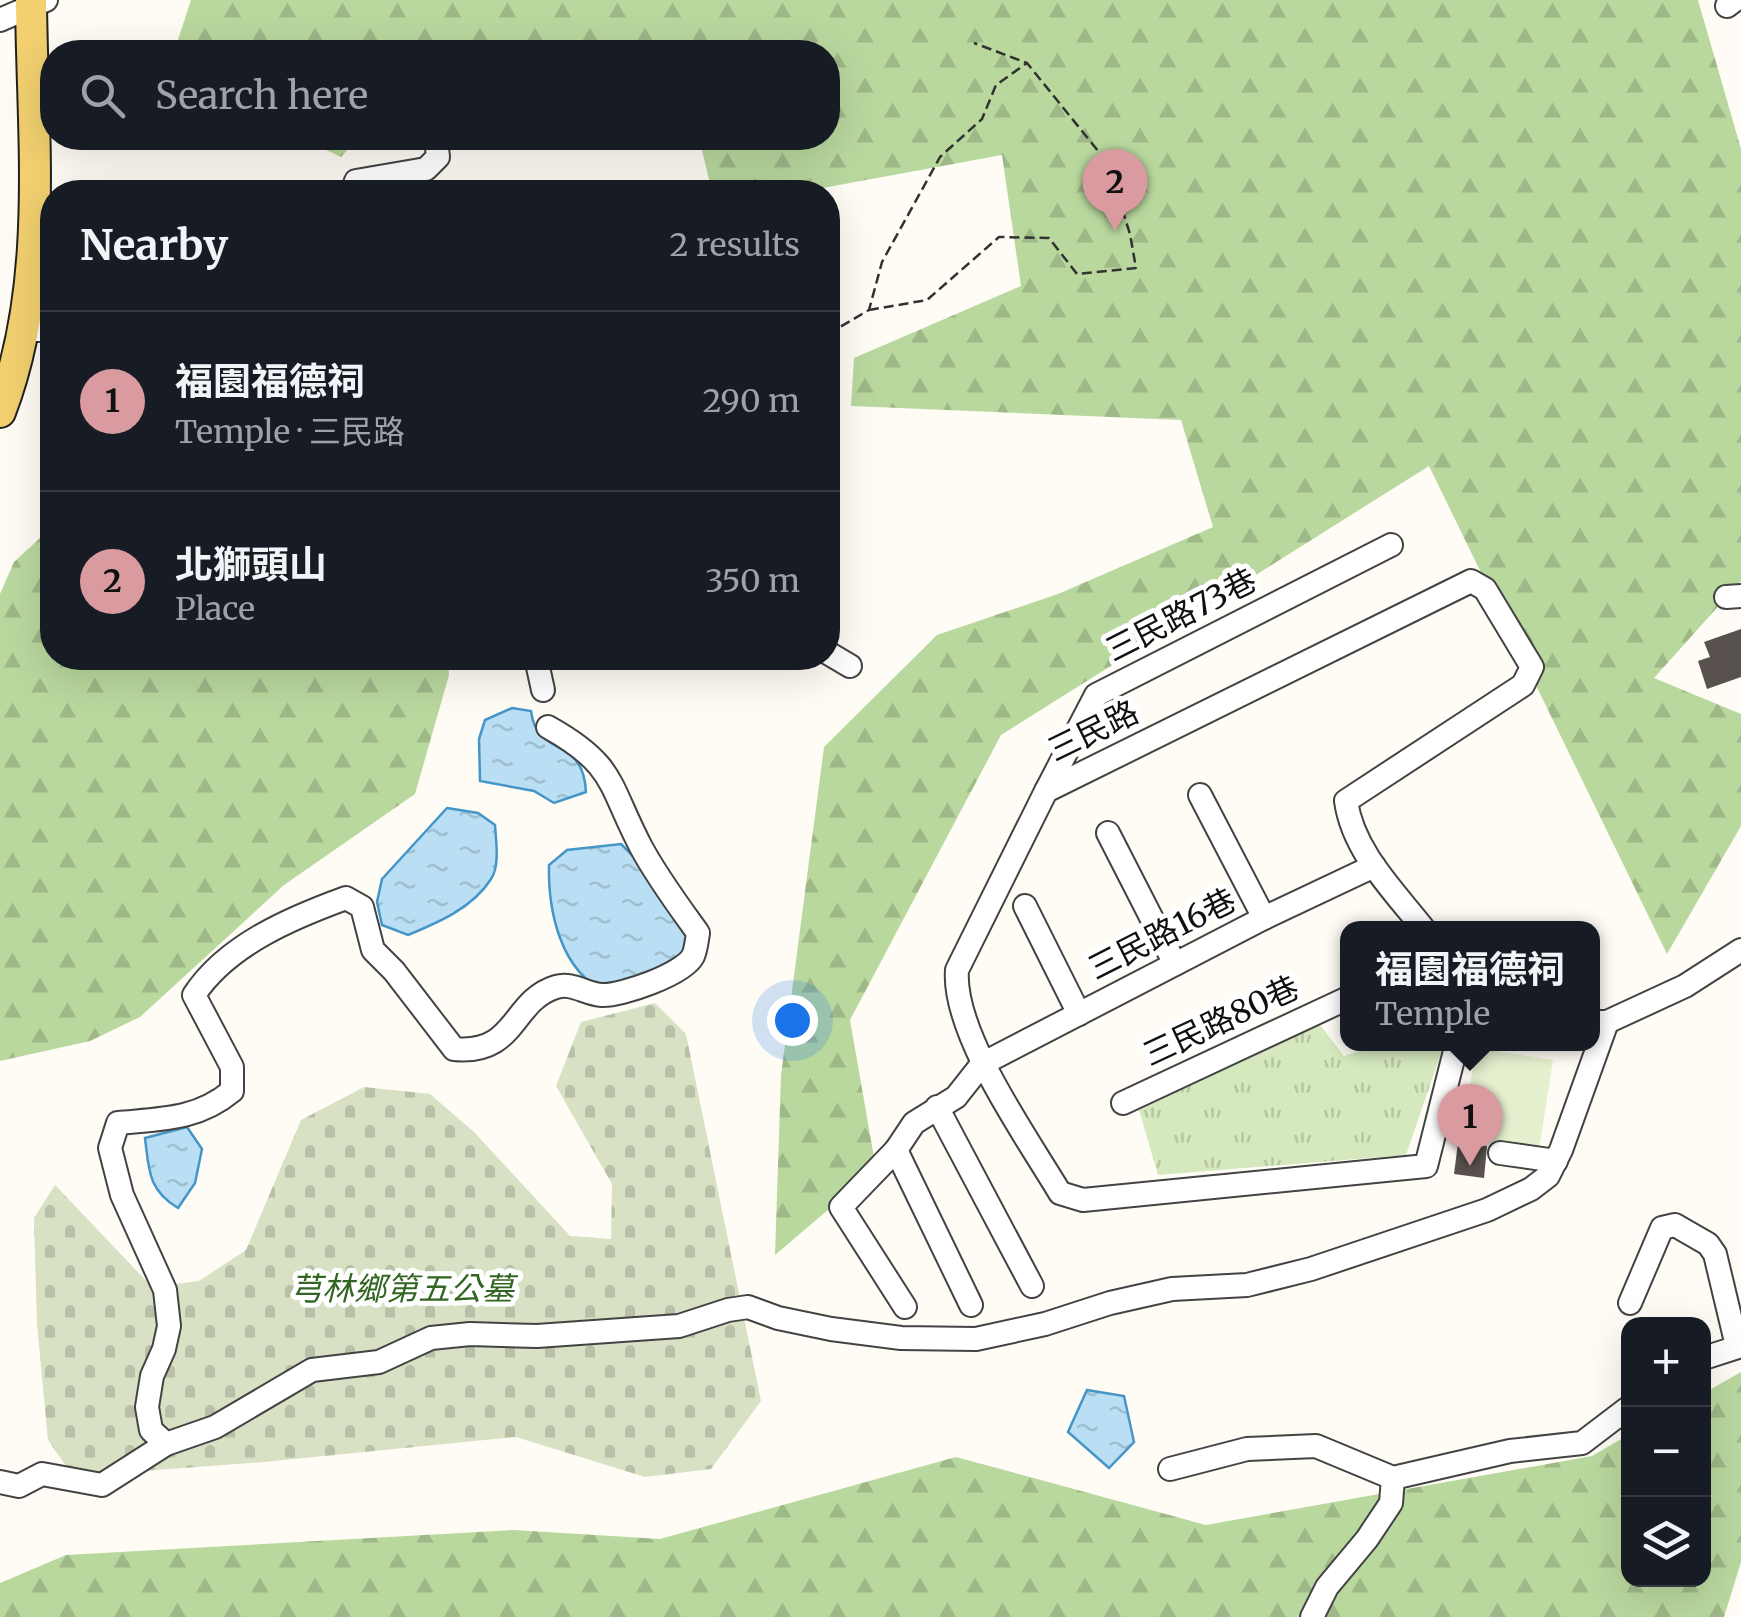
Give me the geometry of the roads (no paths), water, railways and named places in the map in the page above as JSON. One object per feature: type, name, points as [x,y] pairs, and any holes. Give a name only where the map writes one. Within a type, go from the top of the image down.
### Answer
[{"type":"main road","points":[[0,412],[8,368],[39,330],[33,235],[36,2]]},
{"type":"street","points":[[0,20],[36,2]]},
{"type":"street","points":[[362,180],[426,169],[438,157],[437,150]]},
{"type":"street","name":"三民路73巷","points":[[1046,790],[1096,695],[1392,545]]},
{"type":"street","name":"三民路","points":[[1417,921],[1374,866],[1349,824],[1346,801],[1523,685],[1532,667],[1485,589],[1471,581],[1046,790],[956,970],[956,987],[982,1064],[1060,1193],[1083,1200],[1426,1166],[1455,1051]]},
{"type":"street","points":[[840,660],[850,666]]},
{"type":"street","points":[[539,670],[543,690]]},
{"type":"street","points":[[166,1444],[151,1430],[147,1407],[152,1376],[169,1326],[165,1290],[122,1195],[110,1148],[118,1124],[183,1116],[211,1108],[232,1091],[232,1067],[194,994],[206,976],[272,931],[346,898],[362,906],[373,950],[454,1049],[474,1051],[496,1042],[532,1002],[556,987],[572,986],[606,995],[677,972],[693,956],[698,933],[642,849],[606,772],[590,753],[548,727]]},
{"type":"street","points":[[1200,795],[1264,918]]},
{"type":"street","points":[[1108,833],[1175,964]]},
{"type":"street","name":"三民路16巷","points":[[982,1064],[1264,918],[1374,866]]},
{"type":"street","points":[[1025,906],[1079,1014]]},
{"type":"street","points":[[1600,1022],[1685,986],[1741,950]]},
{"type":"street","name":"三民路80巷","points":[[1123,1103],[1340,1002]]},
{"type":"street","points":[[0,1482],[19,1486],[42,1474],[102,1485],[166,1444],[216,1427],[312,1370],[379,1362],[431,1338],[470,1334],[537,1336],[679,1326],[748,1307],[778,1318],[901,1338],[976,1339],[1172,1290],[1270,1280],[1487,1210],[1548,1176],[1591,1051]]},
{"type":"street","points":[[905,1307],[841,1208],[896,1150],[914,1123],[956,1097],[982,1064]]},
{"type":"street","points":[[937,1107],[1032,1286]]},
{"type":"street","points":[[896,1150],[971,1305]]},
{"type":"street","points":[[1500,1154],[1556,1161]]},
{"type":"street","points":[[1630,1302],[1662,1228],[1675,1225],[1708,1244],[1739,1346],[1711,1356]]},
{"type":"street","points":[[1170,1469],[1247,1449],[1316,1446],[1394,1478],[1510,1451],[1582,1442],[1621,1413]]},
{"type":"street","points":[[1312,1617],[1327,1586],[1367,1540],[1391,1503],[1394,1478]]},
{"type":"water","points":[[512,708],[531,711],[542,736],[577,762],[586,792],[554,803],[534,791],[480,781],[479,739],[485,720]]},
{"type":"water","points":[[447,808],[478,813],[495,825],[494,874],[475,898],[442,920],[408,935],[382,925],[377,902],[382,879]]},
{"type":"water","points":[[621,844],[688,930],[680,967],[606,992],[590,982],[567,954],[554,919],[549,865],[567,850]]},
{"type":"water","points":[[187,1127],[202,1149],[195,1183],[178,1208],[155,1186],[145,1138]]},
{"type":"water","points":[[1087,1390],[1124,1396],[1134,1442],[1109,1468],[1068,1432]]},
{"type":"place","name":"北獅頭山","points":[[1115,231]]},
{"type":"place","name":"福園福德祠","points":[[1470,1166]]},
{"type":"park label","name":"芎林鄉第五公墓","points":[[402,1289]]}]
